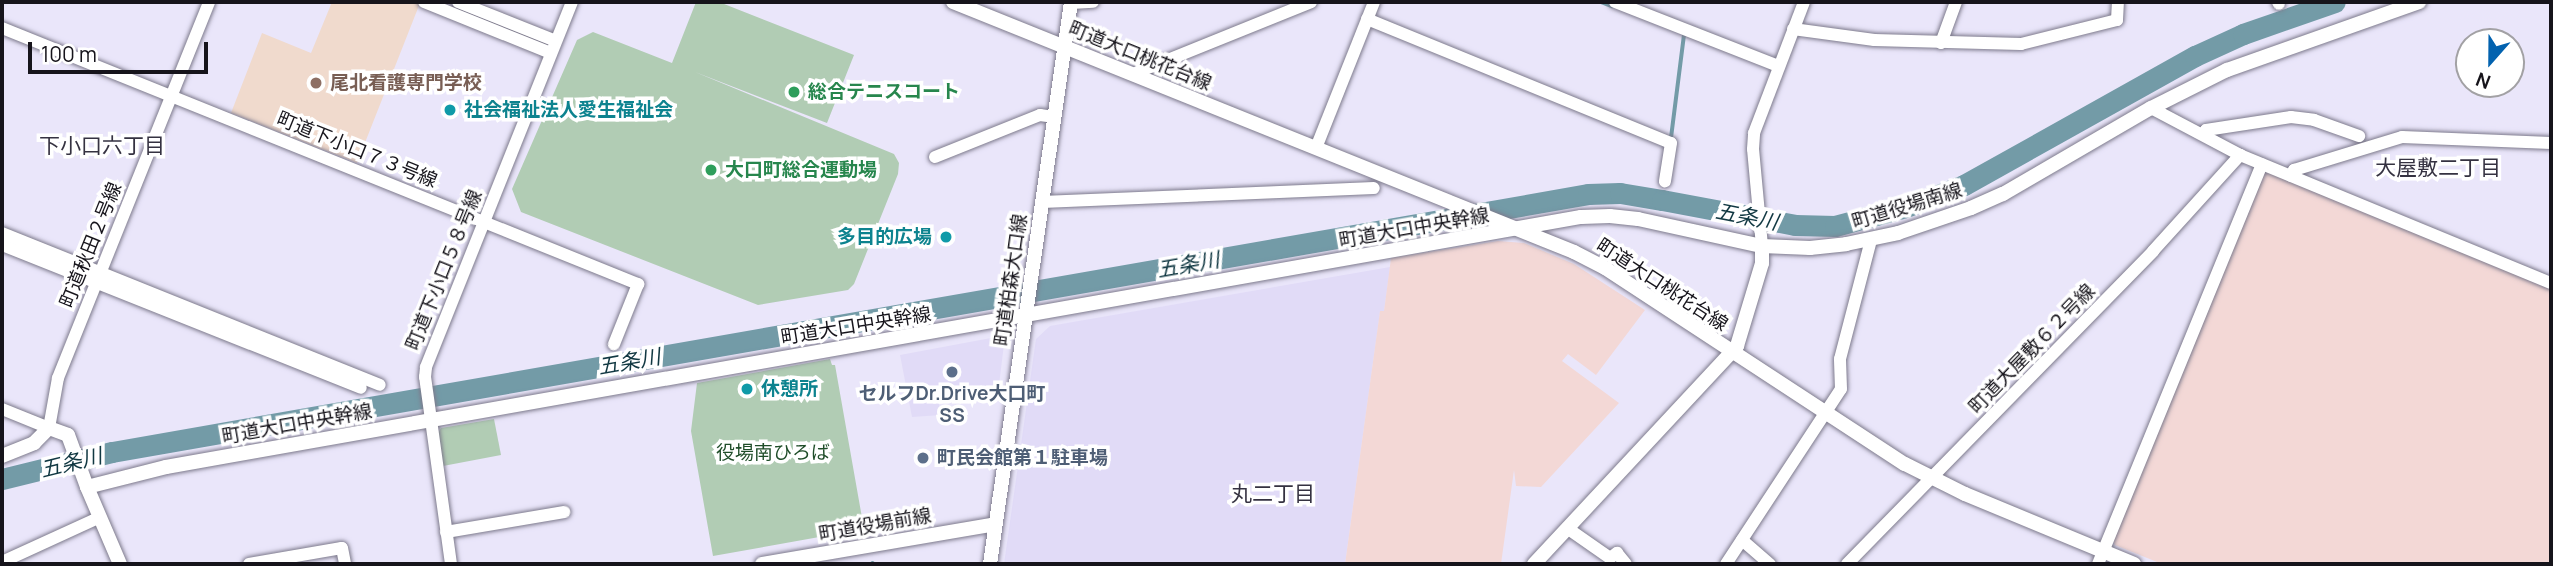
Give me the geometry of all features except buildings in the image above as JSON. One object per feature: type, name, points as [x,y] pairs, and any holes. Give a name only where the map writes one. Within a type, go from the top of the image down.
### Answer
[{"type":"street","name":"町道秋田２号線","points":[[49,428],[58,378],[209,2]]},
{"type":"street","points":[[424,2],[554,47]]},
{"type":"street","points":[[458,2],[554,47]]},
{"type":"street","name":"町道下小口５８号線","points":[[451,564],[425,379],[433,347],[572,2]]},
{"type":"street","name":"町道大口桃花台線","points":[[953,2],[1590,260],[1826,414],[1933,479],[2100,558],[2134,564]]},
{"type":"street","points":[[1071,3],[1093,2]]},
{"type":"street","points":[[1133,74],[1311,2]]},
{"type":"street","points":[[1315,148],[1374,2]]},
{"type":"street","points":[[1615,2],[1778,66]]},
{"type":"street","points":[[1534,564],[1741,338],[1759,276],[1762,246],[1752,149],[1754,133],[1804,2]]},
{"type":"street","points":[[1941,43],[1956,2]]},
{"type":"street","points":[[1793,29],[1874,40],[2021,44],[2117,20],[2118,2]]},
{"type":"street","name":"町道役場南線","points":[[1762,246],[1810,247],[1871,240],[1934,221],[2003,194],[2151,108],[2227,70],[2419,2]]},
{"type":"street","name":"町道柏森大口線","points":[[990,564],[1071,3]]},
{"type":"street","points":[[1367,19],[1671,143],[1665,182]]},
{"type":"street","name":"町道下小口７３号線","points":[[2,28],[638,284],[614,344]]},
{"type":"street","points":[[2151,108],[2240,155],[2551,283]]},
{"type":"street","points":[[935,158],[1040,115],[1055,117]]},
{"type":"street","points":[[2203,134],[2206,130],[2291,117],[2314,120],[2359,136]]},
{"type":"street","points":[[2291,176],[2294,170],[2402,137],[2551,143]]},
{"type":"street","name":"町道大屋敷６２号線","points":[[1847,564],[2153,251],[2240,155]]},
{"type":"street","points":[[2100,558],[2262,164]]},
{"type":"street","points":[[1042,202],[1374,188]]},
{"type":"street","name":"町道大口中央幹線","points":[[84,482],[430,416],[1025,317],[1508,226],[1610,216],[1677,226],[1762,246]]},
{"type":"street","points":[[2,233],[99,278],[361,388]]},
{"type":"street","points":[[1726,564],[1843,384],[1840,359],[1871,240]]},
{"type":"street","points":[[2,245],[99,278],[380,385]]},
{"type":"street","points":[[2,409],[68,435],[98,519],[120,564]]},
{"type":"street","points":[[2,456],[33,443],[49,428]]},
{"type":"street","points":[[446,532],[565,512]]},
{"type":"street","points":[[2,562],[98,519]]},
{"type":"street","name":"町道役場前線","points":[[762,564],[995,524]]},
{"type":"street","points":[[1567,528],[1610,558],[1617,553],[1626,564]]},
{"type":"street","points":[[1742,540],[1770,564]]},
{"type":"street","points":[[249,564],[342,548],[345,564]]},
{"type":"shaded area","name":"尾北看護専門学校","points":[[332,2],[420,3],[357,163],[231,113],[262,33],[311,53]]},
{"type":"shaded area","points":[[2264,170],[2551,288],[2551,564],[2162,564],[2115,545],[2112,539]]},
{"type":"shaded area","points":[[1498,241],[1524,243],[1574,264],[1645,310],[1596,375],[1568,354],[1562,361],[1619,403],[1541,487],[1516,486],[1514,470],[1501,564],[1345,564],[1380,311],[1384,311],[1391,258]]},
{"type":"shaded area","points":[[1390,267],[1384,312],[1380,312],[1345,564],[1004,564],[1036,339],[1050,326]]},
{"type":"shaded area","name":"セルフDr.Drive大口町 SS","points":[[991,338],[1004,344],[999,385],[936,389],[941,415],[912,417],[900,355]]},
{"type":"green space","name":"大口町総合運動場","points":[[696,2],[719,2],[854,55],[827,123],[695,72],[894,154],[899,163],[898,174],[854,284],[848,290],[758,305],[521,212],[512,189],[577,40],[593,32],[672,63]]},
{"type":"green space","name":"役場南ひろば","points":[[830,359],[832,365],[835,365],[864,529],[713,556],[691,431],[697,383]]},
{"type":"green space","points":[[494,419],[501,455],[443,466],[438,433],[441,428]]},
{"type":"waterway","points":[[1601,2],[1612,6]]},
{"type":"waterway","name":"五条川","points":[[2,479],[112,452],[1588,194],[1620,193],[1795,225],[1835,226],[1906,207],[1964,185],[2195,56],[2243,34],[2335,2]]},
{"type":"waterway","points":[[1671,138],[1684,35]]},
{"type":"place","name":"尾北看護専門学校","points":[[316,83]]},
{"type":"place","name":"総合テニスコート","points":[[794,92]]},
{"type":"place","name":"社会福祉法人愛生福祉会","points":[[450,110]]},
{"type":"place","name":"大口町総合運動場","points":[[711,170]]},
{"type":"place","name":"多目的広場","points":[[946,237]]},
{"type":"place","name":"セルフDr.Drive大口町 SS","points":[[952,372]]},
{"type":"place","name":"休憩所","points":[[747,389]]},
{"type":"place","name":"町民会館第１駐車場","points":[[923,458]]},
{"type":"district","name":"下小口六丁目","points":[[102,145]]},
{"type":"district","name":"大屋敷二丁目","points":[[2438,167]]},
{"type":"district","name":"丸二丁目","points":[[1273,493]]}]
